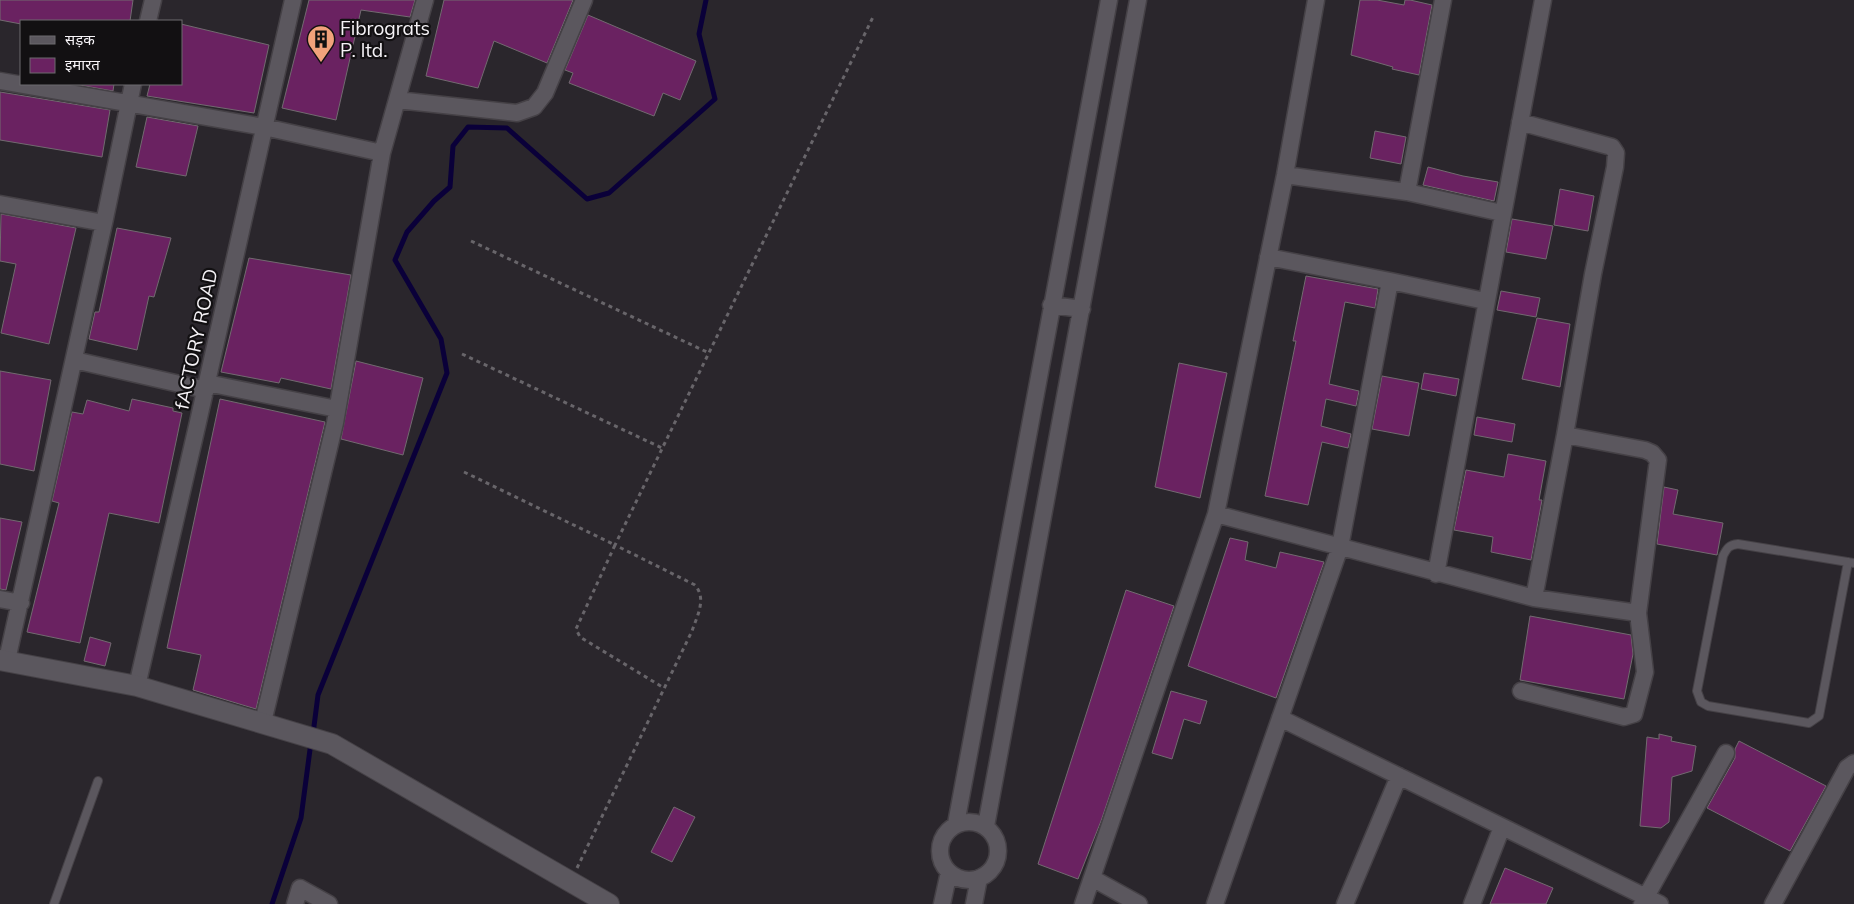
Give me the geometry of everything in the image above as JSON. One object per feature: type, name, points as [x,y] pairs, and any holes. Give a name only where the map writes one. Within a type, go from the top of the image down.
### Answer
[{"type":"street","points":[[148,20],[153,0]]},
{"type":"street","name":"fACTORY ROAD","points":[[137,686],[293,0]]},
{"type":"street","points":[[263,722],[337,409],[382,153],[425,0]]},
{"type":"street","points":[[397,100],[517,112],[534,107],[545,93],[584,0]]},
{"type":"street","points":[[956,824],[1109,0]]},
{"type":"street","points":[[986,826],[1138,0]]},
{"type":"street","points":[[1083,904],[1216,514],[1285,176],[1316,0]]},
{"type":"street","points":[[1407,192],[1443,0]]},
{"type":"street","points":[[1436,574],[1485,302],[1543,0]]},
{"type":"street","points":[[0,81],[20,84]]},
{"type":"street","points":[[23,85],[264,127],[382,153]]},
{"type":"street","points":[[133,85],[21,603],[3,660],[137,686],[332,744],[609,904]]},
{"type":"street","points":[[1520,122],[1612,147],[1616,153],[1534,598]]},
{"type":"street","points":[[1285,176],[1407,192],[1502,213]]},
{"type":"street","points":[[0,204],[104,222]]},
{"type":"street","points":[[1268,258],[1390,280],[1485,302]]},
{"type":"street","points":[[1215,904],[1340,547],[1390,280]]},
{"type":"street","points":[[1051,305],[1082,309]]},
{"type":"street","points":[[74,360],[337,409]]},
{"type":"street","points":[[1521,690],[1624,717],[1634,714],[1645,672],[1638,613],[1658,460],[1652,453],[1645,450],[1565,435]]},
{"type":"street","points":[[1216,514],[1436,574],[1534,598],[1618,612],[1638,613]]},
{"type":"street","points":[[0,599],[21,603]]},
{"type":"street","points":[[1280,718],[1502,827],[1643,900],[1660,904]]},
{"type":"street","points":[[1643,900],[1726,753]]},
{"type":"street","points":[[1773,904],[1848,768],[1854,762]]},
{"type":"street","points":[[1345,904],[1399,776]]},
{"type":"street","points":[[972,821],[986,826],[996,838],[999,854],[992,869],[979,878],[963,880],[948,872],[940,858],[944,834],[956,824],[972,821]]},
{"type":"street","points":[[1472,904],[1502,827]]},
{"type":"street","points":[[942,904],[948,872]]},
{"type":"street","points":[[974,904],[979,878]]},
{"type":"street","points":[[1092,878],[1139,904]]},
{"type":"street","points":[[295,904],[300,888],[329,904]]},
{"type":"lane","points":[[1738,544],[1851,563],[1819,716],[1815,720],[1809,723],[1708,706],[1701,702],[1697,691],[1723,556],[1731,545],[1738,544]]},
{"type":"lane","points":[[54,904],[98,781]]},
{"type":"path","points":[[664,688],[580,638],[576,629],[615,544],[874,15]]},
{"type":"path","points":[[471,241],[709,353]]},
{"type":"path","points":[[462,354],[662,448]]},
{"type":"path","points":[[464,472],[615,544],[695,585],[701,592],[701,600],[692,631],[570,882]]},
{"type":"building","points":[[0,0],[133,0],[130,20],[20,20],[20,24],[0,20]]},
{"type":"building","name":"Fibrograts P. ltd.","points":[[309,0],[415,0],[410,17],[361,10],[336,120],[282,108]]},
{"type":"building","points":[[444,0],[573,0],[547,63],[494,41],[478,88],[426,76]]},
{"type":"building","points":[[1360,0],[1377,0],[1404,5],[1405,0],[1410,0],[1432,5],[1419,75],[1392,69],[1393,67],[1351,55]]},
{"type":"building","points":[[588,15],[696,61],[680,100],[663,93],[654,116],[569,83],[573,73],[565,70]]},
{"type":"building","points":[[182,24],[269,45],[254,113],[147,96],[150,85],[182,85]]},
{"type":"building","points":[[80,85],[114,85],[113,91]]},
{"type":"building","points":[[0,92],[110,110],[102,157],[0,140]]},
{"type":"building","points":[[147,117],[198,126],[186,176],[136,167]]},
{"type":"building","points":[[1375,131],[1406,137],[1401,164],[1370,158]]},
{"type":"building","points":[[1428,167],[1498,182],[1494,201],[1423,185]]},
{"type":"building","points":[[1560,189],[1594,196],[1588,231],[1554,225]]},
{"type":"building","points":[[1,214],[76,228],[49,344],[1,333],[16,264],[0,261]]},
{"type":"building","points":[[1512,219],[1553,226],[1546,259],[1506,252]]},
{"type":"building","points":[[117,228],[171,238],[154,297],[149,296],[137,350],[89,339],[95,312],[99,312]]},
{"type":"building","points":[[249,258],[351,275],[331,389],[281,378],[279,383],[221,372]]},
{"type":"building","points":[[1306,276],[1378,289],[1375,308],[1345,302],[1329,384],[1359,391],[1356,406],[1326,399],[1321,426],[1351,434],[1348,448],[1322,442],[1308,505],[1265,496],[1296,341],[1293,341]]},
{"type":"building","points":[[1501,291],[1540,298],[1536,317],[1497,310]]},
{"type":"building","points":[[1537,318],[1570,324],[1560,387],[1522,379]]},
{"type":"building","points":[[356,361],[423,378],[403,455],[341,439]]},
{"type":"building","points":[[1179,363],[1227,373],[1200,498],[1155,487]]},
{"type":"building","points":[[0,371],[51,380],[34,471],[0,464]]},
{"type":"building","points":[[1424,373],[1459,379],[1456,396],[1421,389]]},
{"type":"building","points":[[1382,376],[1419,383],[1409,436],[1372,429]]},
{"type":"building","points":[[132,399],[173,408],[173,411],[182,413],[159,523],[109,513],[80,643],[27,632],[59,503],[52,501],[72,412],[83,414],[87,400],[129,411]]},
{"type":"building","points":[[220,399],[325,422],[256,709],[193,690],[201,655],[167,648]]},
{"type":"building","points":[[1477,417],[1515,424],[1512,442],[1474,435]]},
{"type":"building","points":[[1508,454],[1546,461],[1539,500],[1542,500],[1531,560],[1491,552],[1493,537],[1454,530],[1466,470],[1504,477]]},
{"type":"building","points":[[1664,487],[1678,490],[1673,514],[1723,523],[1717,555],[1657,544]]},
{"type":"building","points":[[0,518],[22,522],[6,590],[0,589]]},
{"type":"building","points":[[1230,538],[1248,542],[1245,560],[1276,568],[1280,552],[1324,562],[1276,698],[1188,666]]},
{"type":"building","points":[[1126,590],[1174,606],[1101,821],[1078,879],[1038,864]]},
{"type":"building","points":[[1530,616],[1631,635],[1633,654],[1624,699],[1520,680]]},
{"type":"building","points":[[90,637],[111,643],[105,666],[84,661]]},
{"type":"building","points":[[1171,691],[1207,701],[1200,724],[1184,719],[1172,759],[1152,753]]},
{"type":"building","points":[[1659,734],[1672,737],[1671,741],[1696,746],[1692,771],[1672,777],[1669,822],[1661,828],[1640,826],[1647,737],[1659,739]]},
{"type":"building","points":[[1739,741],[1826,786],[1790,851],[1707,808],[1735,758],[1735,749]]},
{"type":"building","points":[[674,807],[695,817],[672,862],[651,852]]},
{"type":"building","points":[[1505,868],[1553,888],[1546,904],[1490,904]]},
{"type":"waterway","points":[[313,734],[318,695],[447,373],[441,339],[395,260],[407,232],[434,201],[450,187],[453,146],[468,127],[507,128],[587,199],[609,193],[715,99],[699,34],[706,0]]},
{"type":"waterway","points":[[272,904],[301,818],[311,742]]},
{"type":"place","name":"Fibrograts P. ltd.","points":[[321,63]]}]
